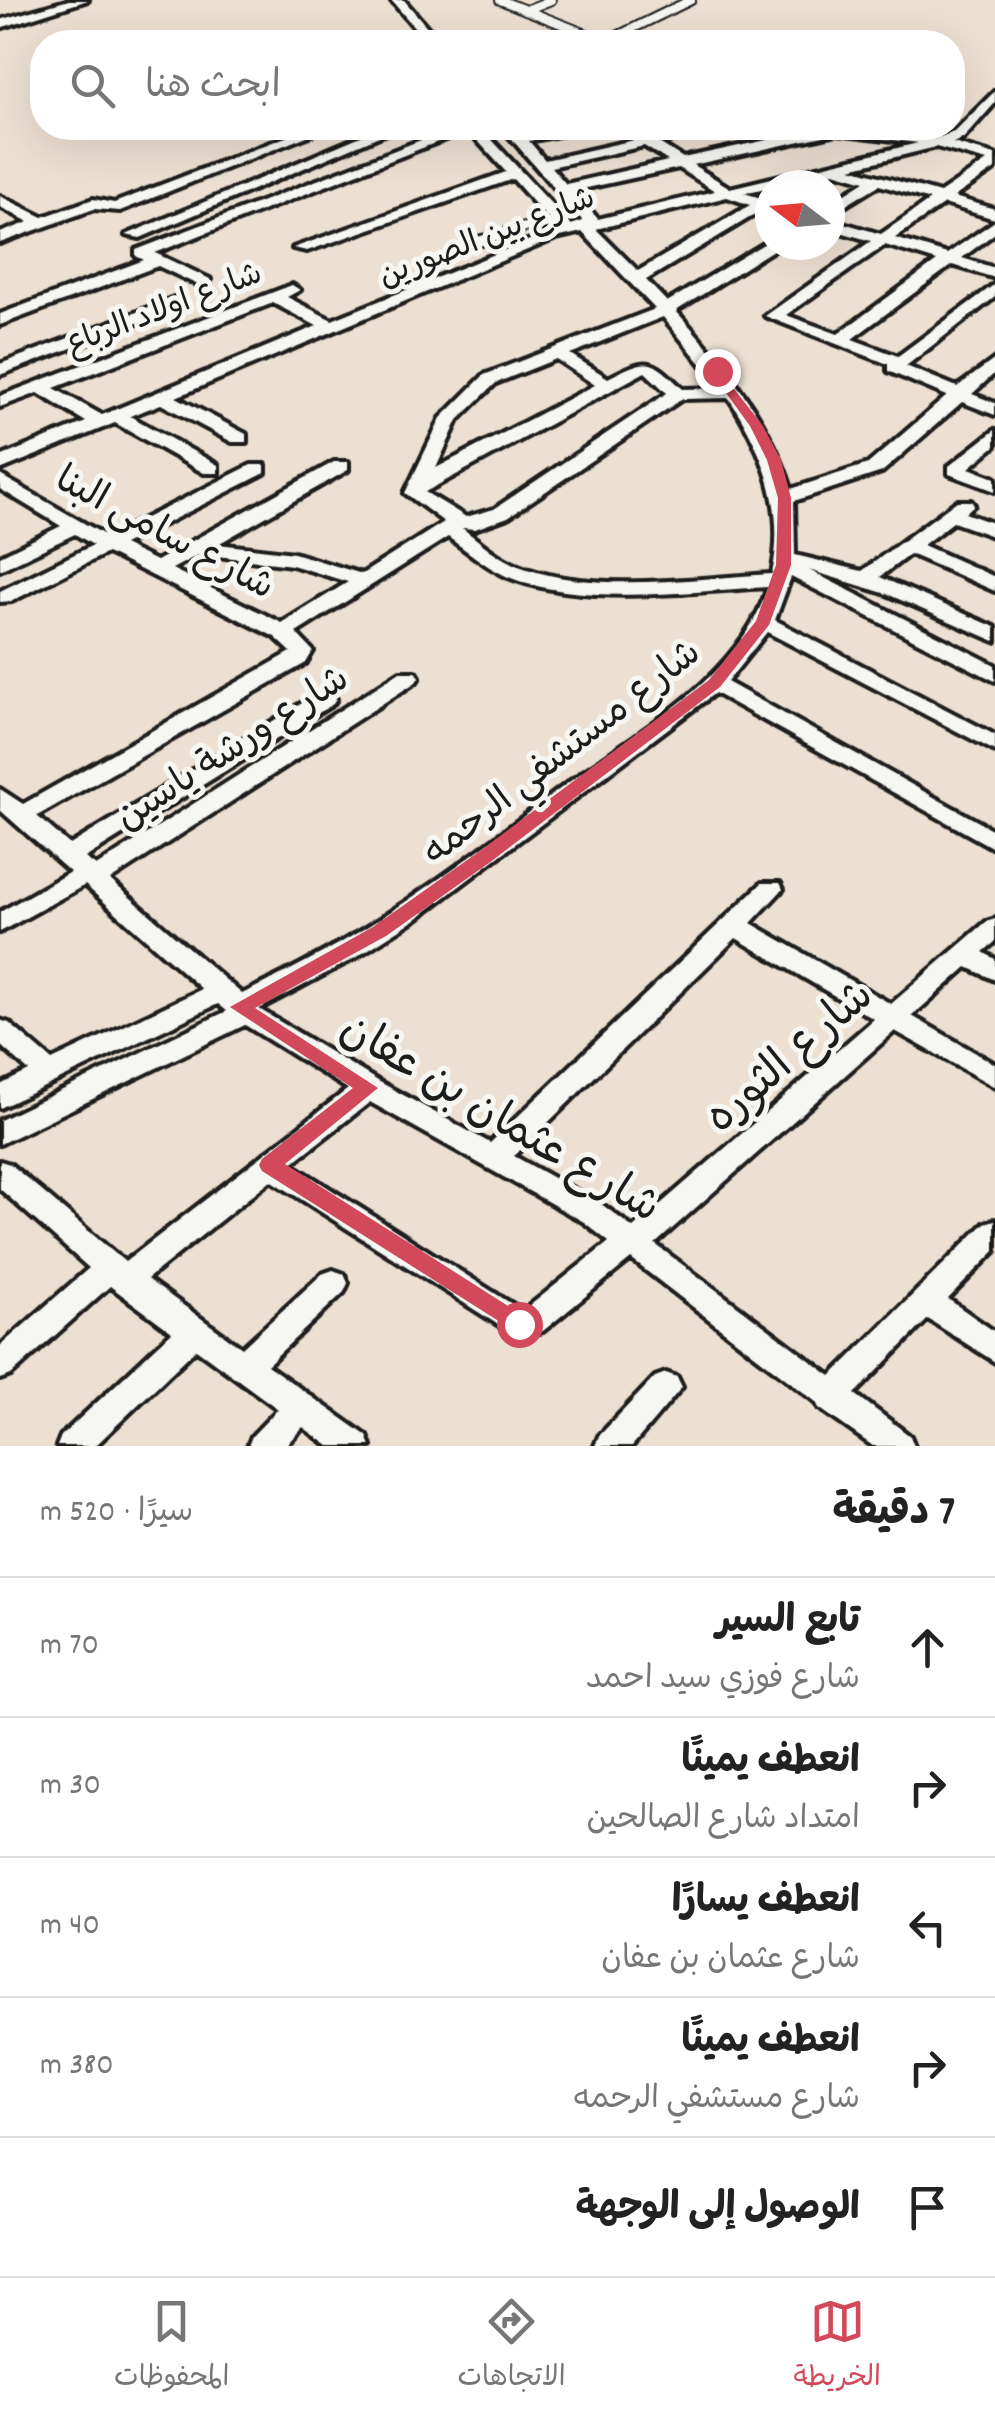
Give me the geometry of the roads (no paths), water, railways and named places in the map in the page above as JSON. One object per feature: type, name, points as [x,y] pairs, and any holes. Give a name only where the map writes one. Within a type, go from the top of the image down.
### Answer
[{"type":"street","points":[[19,0],[46,10]]},
{"type":"street","points":[[0,24],[82,0]]},
{"type":"street","points":[[396,0],[419,30]]},
{"type":"street","name":"شارع بين الصورين","points":[[965,128],[995,95]]},
{"type":"street","points":[[0,238],[92,204],[115,208],[289,140]]},
{"type":"street","points":[[134,235],[356,140]]},
{"type":"street","points":[[204,282],[142,253],[433,140]]},
{"type":"street","points":[[485,140],[514,174],[576,225]]},
{"type":"street","points":[[520,140],[563,189],[576,225]]},
{"type":"street","points":[[541,165],[652,140]]},
{"type":"street","points":[[563,189],[784,140]]},
{"type":"street","points":[[919,140],[995,160]]},
{"type":"street","name":"شارع بين الصورين","points":[[0,464],[576,225],[946,140]]},
{"type":"street","points":[[647,141],[728,193],[755,202]]},
{"type":"street","points":[[995,160],[773,316],[897,364],[995,410]]},
{"type":"street","points":[[835,168],[995,214]]},
{"type":"street","points":[[301,248],[514,174]]},
{"type":"street","points":[[845,200],[876,180]]},
{"type":"street","points":[[0,201],[42,222]]},
{"type":"street","points":[[636,279],[755,211]]},
{"type":"street","name":"شارع مستشفي الرحمه","points":[[236,1004],[379,931],[715,684],[764,622],[783,568],[784,498],[765,443],[732,393],[664,311],[636,279],[576,225]]},
{"type":"street","points":[[839,341],[995,226]]},
{"type":"street","points":[[845,229],[995,273]]},
{"type":"street","points":[[755,256],[664,311],[508,369],[461,404],[450,418],[415,493],[501,565],[552,581],[700,584],[783,568],[867,577],[995,635]]},
{"type":"street","points":[[0,320],[158,261]]},
{"type":"street","points":[[897,364],[995,289]]},
{"type":"street","name":"شارع اولاد الرباع","points":[[0,402],[292,290]]},
{"type":"street","points":[[0,297],[26,311]]},
{"type":"street","points":[[274,297],[332,327]]},
{"type":"street","points":[[0,370],[174,302]]},
{"type":"street","points":[[556,352],[609,386]]},
{"type":"street","points":[[784,498],[868,472],[995,364]]},
{"type":"street","points":[[418,486],[646,366],[678,394]]},
{"type":"street","points":[[40,387],[211,469]]},
{"type":"street","points":[[23,814],[298,658],[302,651],[290,639],[365,581],[453,526],[475,526],[502,513],[678,394],[732,393]]},
{"type":"street","points":[[162,397],[239,438]]},
{"type":"street","points":[[995,436],[956,467],[964,475],[995,485]]},
{"type":"street","points":[[158,568],[341,466]]},
{"type":"street","points":[[5,597],[258,469]]},
{"type":"street","name":"شارع سامى البنا","points":[[0,481],[107,545],[290,639]]},
{"type":"street","points":[[867,577],[957,510],[995,530]]},
{"type":"street","points":[[0,564],[74,526]]},
{"type":"street","points":[[908,546],[995,585]]},
{"type":"street","points":[[197,548],[294,559],[365,581]]},
{"type":"street","points":[[783,568],[995,674]]},
{"type":"street","points":[[764,622],[995,744]]},
{"type":"street","name":"شارع ورشة ياسين","points":[[85,869],[408,677]]},
{"type":"street","points":[[715,684],[860,778],[995,841]]},
{"type":"street","points":[[0,923],[85,869],[325,699]]},
{"type":"street","name":"شارع عثمان بن عفان","points":[[0,798],[23,814],[236,1004],[368,1088],[495,1156],[633,1243],[830,1398],[898,1446]]},
{"type":"street","points":[[495,1156],[771,889]]},
{"type":"street","points":[[734,925],[995,1077]]},
{"type":"street","name":"شارع الثوره","points":[[270,1165],[519,1324],[532,1322],[633,1243],[995,928]]},
{"type":"street","points":[[966,954],[995,971]]},
{"type":"street","points":[[0,1096],[236,1004]]},
{"type":"street","points":[[0,1132],[236,1004]]},
{"type":"street","points":[[0,1030],[50,1074]]},
{"type":"street","points":[[0,1365],[368,1088]]},
{"type":"street","points":[[0,1172],[117,1274],[355,1446]]},
{"type":"street","points":[[830,1398],[995,1232]]},
{"type":"street","points":[[244,1366],[333,1283]]},
{"type":"street","points":[[928,1302],[995,1349]]},
{"type":"street","points":[[73,1446],[194,1331]]},
{"type":"street","points":[[612,1446],[666,1387]]},
{"type":"street","points":[[264,1446],[301,1408]]},
{"type":"lane","points":[[500,0],[576,30]]},
{"type":"lane","points":[[526,10],[551,0]]},
{"type":"lane","points":[[630,30],[691,0]]},
{"type":"lane","points":[[477,242],[520,228],[576,225]]}]
